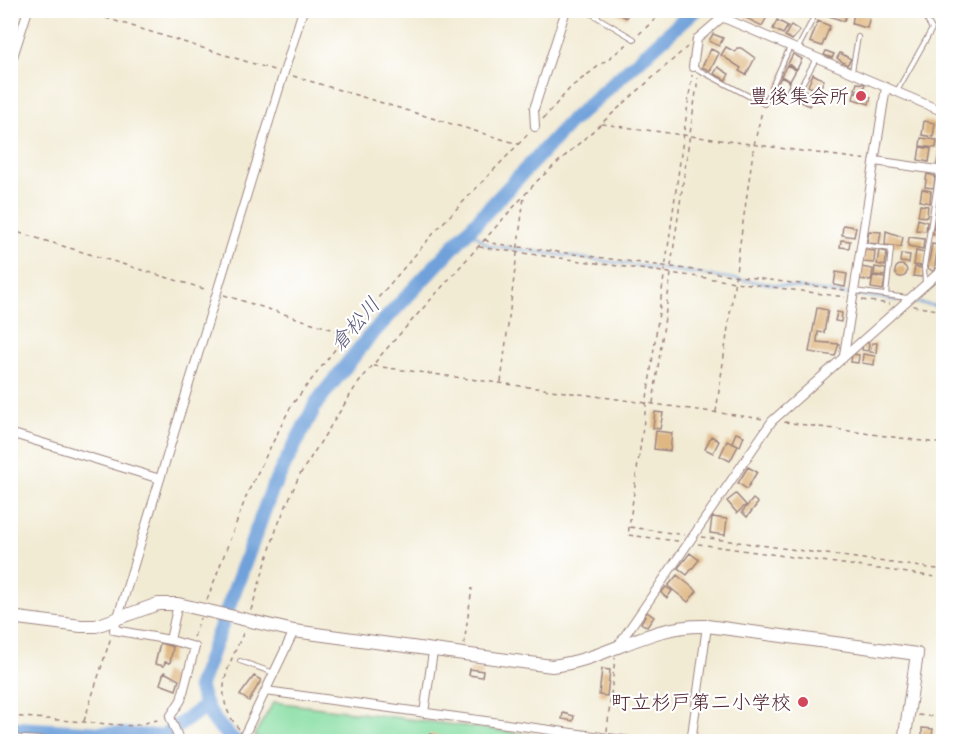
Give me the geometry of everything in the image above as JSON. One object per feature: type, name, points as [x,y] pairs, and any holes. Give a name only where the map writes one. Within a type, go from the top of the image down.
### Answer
[{"type":"street","points":[[10,66],[28,10]]},
{"type":"street","points":[[115,624],[303,10]]},
{"type":"street","points":[[535,128],[534,109],[566,10]]},
{"type":"street","points":[[705,10],[944,112]]},
{"type":"street","points":[[696,67],[697,39],[731,10]]},
{"type":"street","points":[[844,356],[886,87]]},
{"type":"street","points":[[875,161],[941,171]]},
{"type":"street","points":[[616,648],[772,421],[944,268]]},
{"type":"street","points":[[847,334],[864,338]]},
{"type":"street","points":[[10,433],[160,479]]},
{"type":"street","points":[[10,617],[96,626],[115,624],[158,604],[178,604],[294,632],[552,666],[590,659],[666,628],[681,625],[706,626],[917,654],[904,741]]},
{"type":"street","points":[[170,640],[178,604]]},
{"type":"street","points":[[115,624],[195,647],[181,700],[170,717],[180,741]]},
{"type":"street","points":[[691,741],[706,626]]},
{"type":"street","points":[[242,737],[294,632]]},
{"type":"street","points":[[424,713],[433,652]]},
{"type":"street","points":[[266,691],[638,741]]},
{"type":"lane","points":[[585,10],[634,39]]},
{"type":"lane","points":[[897,92],[932,30],[921,10]]},
{"type":"lane","points":[[696,67],[764,104],[813,18]]},
{"type":"lane","points":[[852,74],[858,37]]},
{"type":"lane","points":[[802,84],[816,59]]},
{"type":"lane","points":[[926,284],[924,267],[941,171]]},
{"type":"lane","points":[[862,245],[891,249],[886,295]]},
{"type":"lane","points":[[854,295],[886,295],[904,302]]},
{"type":"lane","points":[[240,661],[275,673]]},
{"type":"lane","points":[[10,737],[81,741]]},
{"type":"path","points":[[80,10],[518,144]]},
{"type":"path","points":[[192,646],[203,609],[248,492],[291,406],[347,334],[440,226],[535,128],[571,87],[634,39],[665,10]]},
{"type":"path","points":[[242,737],[230,715],[223,688],[225,670],[236,654],[249,620],[267,556],[299,476],[325,432],[372,366],[524,195],[601,123],[697,39]]},
{"type":"path","points":[[696,67],[683,135],[628,535],[691,539],[944,570]]},
{"type":"path","points":[[671,267],[690,136],[696,67]]},
{"type":"path","points":[[716,412],[753,145],[764,104]]},
{"type":"path","points":[[601,123],[875,161]]},
{"type":"path","points":[[500,383],[524,195]]},
{"type":"path","points":[[10,230],[347,334]]},
{"type":"path","points":[[485,239],[490,243],[735,276],[904,302],[944,311]]},
{"type":"path","points":[[478,247],[671,274],[854,295]]},
{"type":"path","points":[[653,404],[671,274]]},
{"type":"path","points":[[372,366],[944,444]]},
{"type":"path","points":[[629,527],[691,539],[944,578]]},
{"type":"path","points":[[462,655],[472,588]]},
{"type":"path","points":[[84,722],[115,624]]},
{"type":"path","points":[[606,737],[616,648]]},
{"type":"path","points":[[908,714],[944,718]]},
{"type":"path","points":[[10,716],[133,726],[170,717]]},
{"type":"green space","points":[[274,702],[582,741],[267,742],[254,735]]},
{"type":"building","points":[[613,10],[630,10],[626,18]]},
{"type":"building","points":[[747,10],[768,15],[762,26],[744,17]]},
{"type":"building","points":[[824,10],[848,11],[844,21],[823,14]]},
{"type":"building","points":[[854,12],[870,16],[867,28],[852,24]]},
{"type":"building","points":[[777,20],[788,26],[783,34],[773,29]]},
{"type":"building","points":[[818,21],[830,26],[822,46],[810,42]]},
{"type":"building","points":[[791,25],[800,31],[792,40],[785,36]]},
{"type":"building","points":[[713,34],[723,38],[719,46],[709,41]]},
{"type":"building","points":[[726,47],[735,52],[737,48],[741,48],[755,58],[746,75],[739,71],[741,68],[721,55]]},
{"type":"building","points":[[711,49],[719,53],[710,71],[702,67]]},
{"type":"building","points":[[826,51],[834,54],[832,58],[824,55]]},
{"type":"building","points":[[840,53],[851,59],[847,65],[837,58]]},
{"type":"building","points":[[793,54],[802,59],[797,69],[788,64]]},
{"type":"building","points":[[787,65],[796,70],[790,81],[781,76]]},
{"type":"building","points":[[718,67],[729,74],[726,80],[714,74]]},
{"type":"building","points":[[813,74],[824,80],[819,91],[808,86]]},
{"type":"building","points":[[781,77],[790,82],[786,92],[776,87]]},
{"type":"building","points":[[857,83],[865,84],[863,91],[855,89]]},
{"type":"building","points":[[805,90],[815,95],[809,106],[800,101]]},
{"type":"building","points":[[855,91],[871,97],[869,104],[853,99]]},
{"type":"building","points":[[924,121],[935,123],[933,137],[922,135]]},
{"type":"building","points":[[921,138],[937,140],[936,148],[920,146]]},
{"type":"building","points":[[920,147],[931,149],[929,162],[918,160]]},
{"type":"building","points":[[939,154],[944,155],[944,165],[937,164]]},
{"type":"building","points":[[927,174],[935,176],[934,188],[925,187]]},
{"type":"building","points":[[940,179],[944,179],[944,189],[939,188]]},
{"type":"building","points":[[922,189],[931,191],[930,203],[920,201]]},
{"type":"building","points":[[938,194],[944,195],[944,204],[937,203]]},
{"type":"building","points":[[920,205],[928,206],[927,217],[918,216]]},
{"type":"building","points":[[937,208],[944,209],[944,218],[936,216]]},
{"type":"building","points":[[918,219],[927,222],[926,231],[916,230]]},
{"type":"building","points":[[934,219],[944,221],[942,235],[933,234]]},
{"type":"building","points":[[843,225],[856,227],[854,237],[842,235]]},
{"type":"building","points":[[869,231],[881,232],[879,244],[867,243]]},
{"type":"building","points":[[886,231],[903,237],[901,247],[885,245]]},
{"type":"building","points":[[909,237],[924,239],[923,249],[908,246]]},
{"type":"building","points":[[841,240],[850,241],[849,248],[840,247]]},
{"type":"building","points":[[944,242],[944,255],[942,257],[940,244]]},
{"type":"building","points":[[932,244],[938,245],[934,272],[928,268]]},
{"type":"building","points":[[864,250],[875,251],[874,263],[863,262]]},
{"type":"building","points":[[879,250],[887,252],[885,266],[877,264]]},
{"type":"building","points":[[916,251],[925,253],[923,266],[914,265]]},
{"type":"building","points":[[901,254],[910,255],[909,263],[900,262]]},
{"type":"building","points":[[901,265],[907,271],[901,277],[895,271]]},
{"type":"building","points":[[861,267],[873,269],[871,281],[859,279]]},
{"type":"building","points":[[875,267],[886,269],[885,276],[874,275]]},
{"type":"building","points":[[915,267],[923,268],[922,277],[913,276]]},
{"type":"building","points":[[836,272],[847,274],[845,287],[834,285]]},
{"type":"building","points":[[873,276],[885,278],[883,290],[871,288]]},
{"type":"building","points":[[817,308],[828,310],[824,333],[818,332],[817,342],[839,344],[835,356],[809,352]]},
{"type":"building","points":[[837,312],[842,313],[841,322],[835,321]]},
{"type":"building","points":[[863,342],[869,343],[868,351],[862,350]]},
{"type":"building","points":[[872,343],[877,343],[876,353],[870,352]]},
{"type":"building","points":[[852,354],[859,355],[858,363],[851,362]]},
{"type":"building","points":[[863,354],[875,356],[874,365],[862,363]]},
{"type":"building","points":[[655,412],[663,413],[660,429],[653,428]]},
{"type":"building","points":[[656,431],[672,433],[670,451],[654,449]]},
{"type":"building","points":[[736,433],[744,436],[740,446],[732,442]]},
{"type":"building","points":[[711,436],[719,441],[713,453],[705,449]]},
{"type":"building","points":[[727,441],[738,446],[730,461],[720,456]]},
{"type":"building","points":[[748,467],[757,472],[747,489],[738,483]]},
{"type":"building","points":[[736,494],[746,505],[737,513],[727,501]]},
{"type":"building","points":[[753,499],[758,503],[747,517],[742,512]]},
{"type":"building","points":[[712,517],[727,519],[725,535],[710,533]]},
{"type":"building","points":[[690,553],[699,560],[687,575],[678,568]]},
{"type":"building","points":[[677,575],[697,591],[688,602],[668,586]]},
{"type":"building","points":[[666,587],[672,591],[667,598],[661,593]]},
{"type":"building","points":[[647,612],[654,617],[647,627],[641,623]]},
{"type":"building","points":[[160,643],[173,647],[170,663],[165,662],[164,666],[155,664]]},
{"type":"building","points":[[470,669],[483,671],[482,677],[469,675]]},
{"type":"building","points":[[602,669],[610,670],[607,696],[599,695]]},
{"type":"building","points":[[164,672],[179,680],[176,690],[160,684]]},
{"type":"building","points":[[254,676],[261,680],[249,701],[240,695]]},
{"type":"building","points":[[563,713],[574,716],[573,721],[562,719]]},
{"type":"building","points":[[922,728],[933,729],[932,736],[922,735]]},
{"type":"building","points":[[430,734],[440,736],[439,742],[429,742]]},
{"type":"waterway","name":"倉松川","points":[[236,742],[212,717],[204,703],[199,686],[272,489],[317,402],[368,338],[570,122],[695,10]]},
{"type":"waterway","points":[[468,229],[488,245],[851,295]]},
{"type":"waterway","points":[[857,295],[902,301]]},
{"type":"waterway","points":[[911,302],[944,307]]},
{"type":"waterway","points":[[10,728],[162,737],[204,707]]},
{"type":"place","name":"豊後集会所","points":[[861,96]]},
{"type":"place","name":"町立杉戸第二小学校","points":[[803,702]]}]
